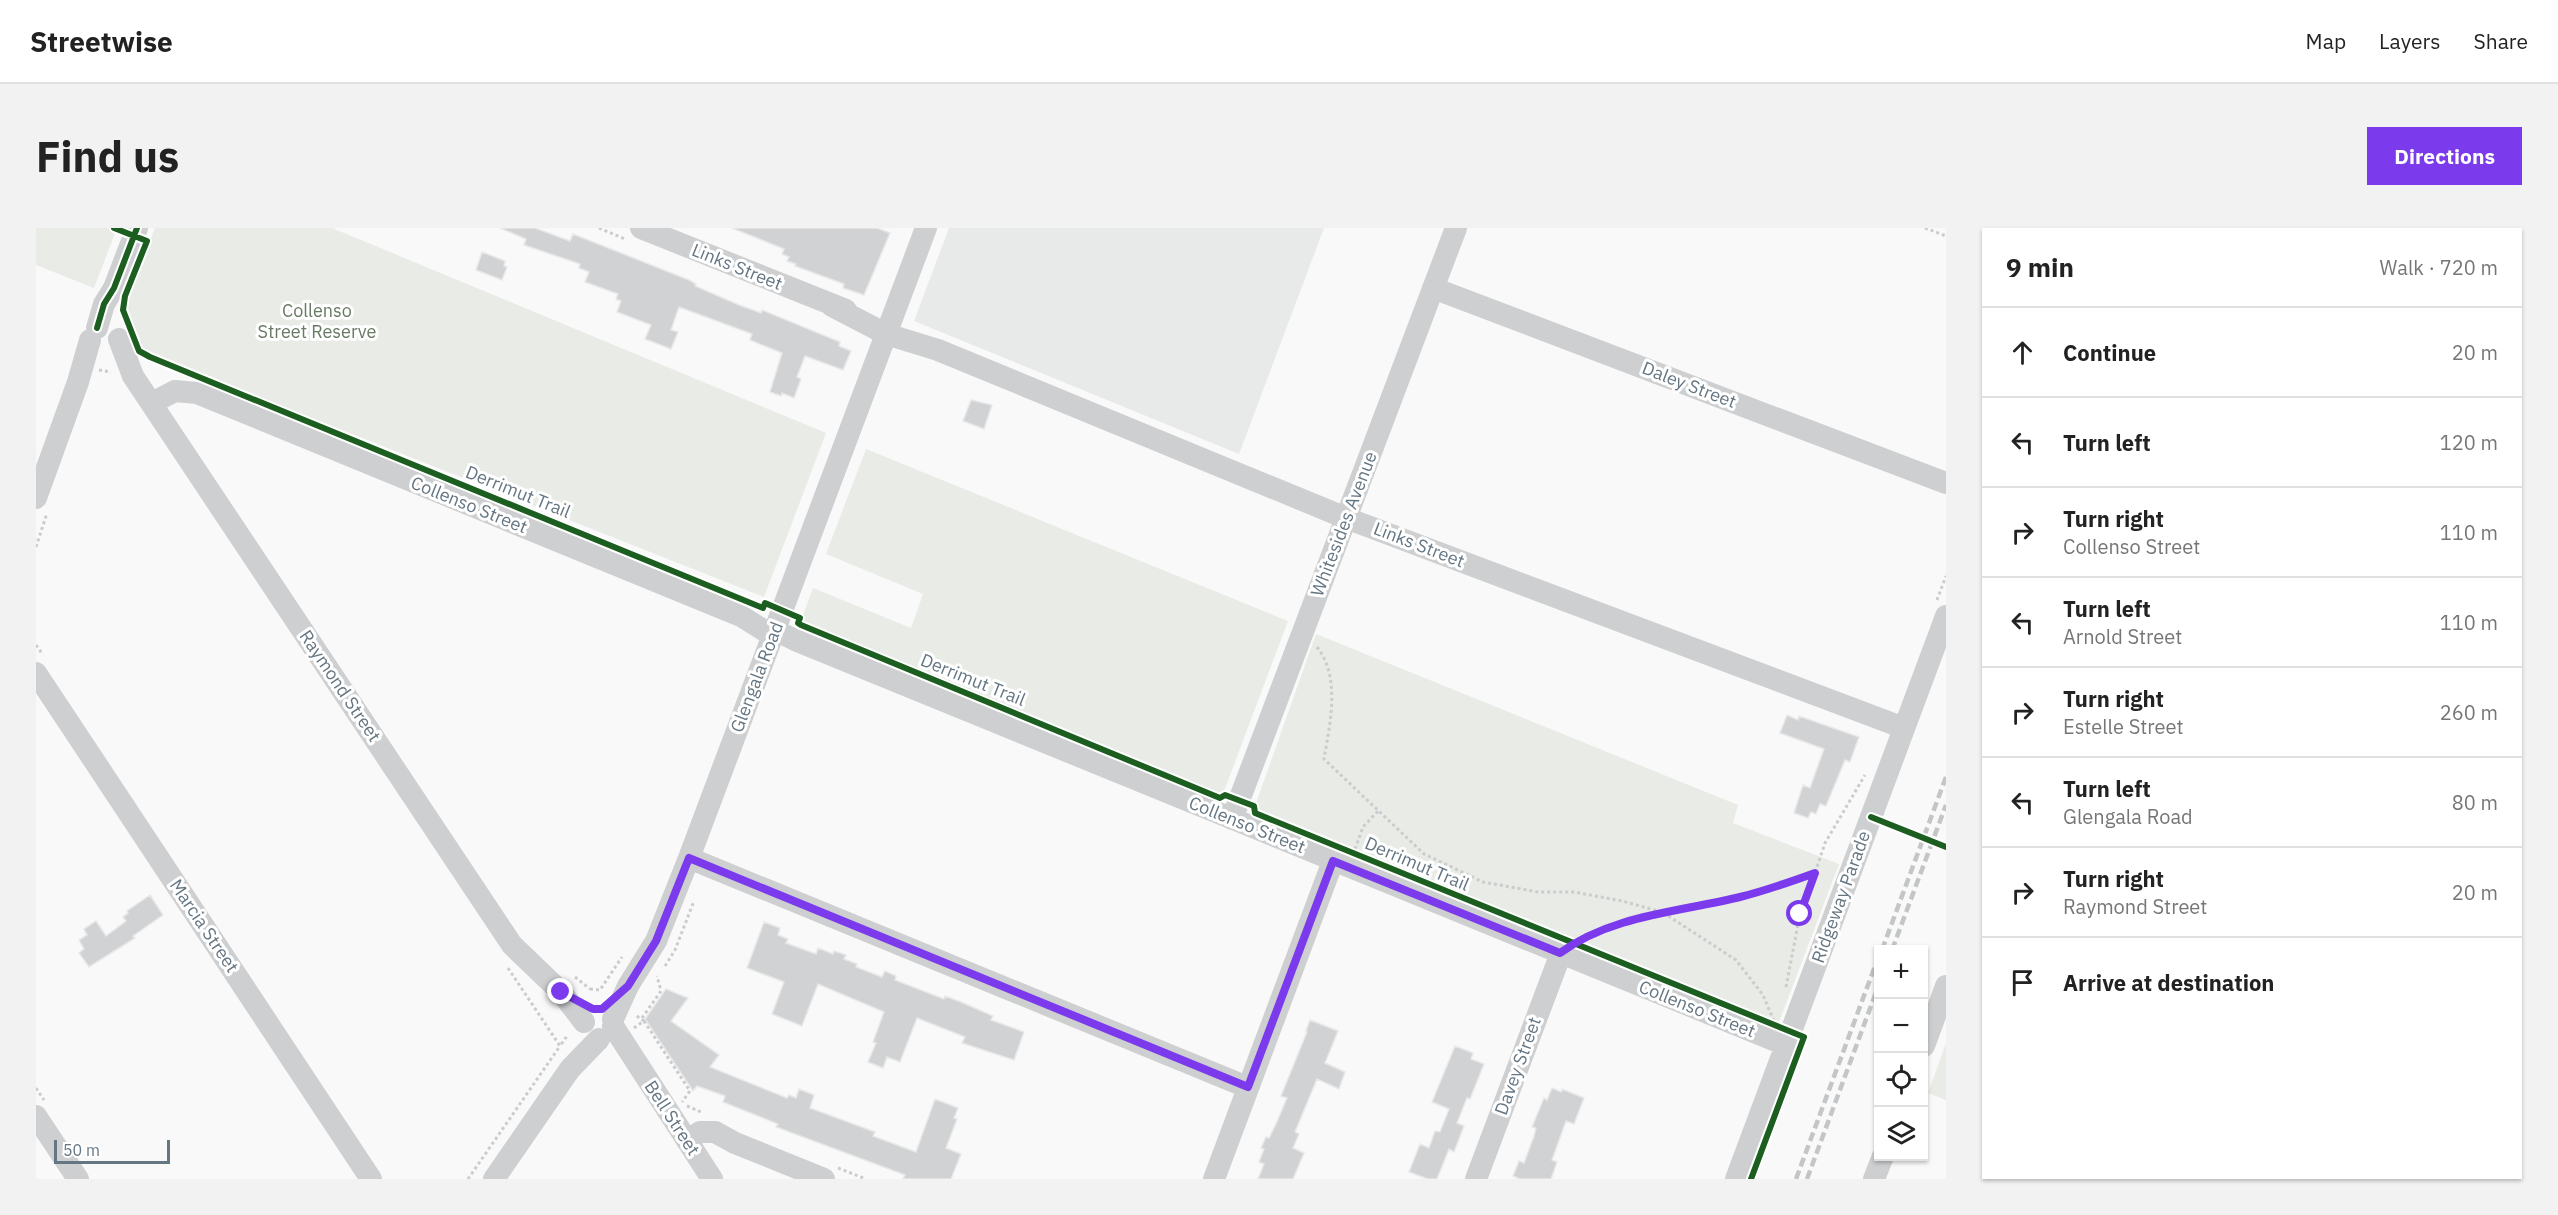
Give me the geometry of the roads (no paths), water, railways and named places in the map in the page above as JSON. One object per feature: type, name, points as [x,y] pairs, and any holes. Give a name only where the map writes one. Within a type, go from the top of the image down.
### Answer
[{"type":"street","points":[[36,498],[78,382],[104,341],[114,288],[137,228]]},
{"type":"street","name":"Glengala Road","points":[[494,1179],[570,1069],[598,1019],[656,941],[926,228]]},
{"type":"street","name":"Whitesides Avenue","points":[[1232,819],[1456,228]]},
{"type":"street","name":"Links Street","points":[[653,230],[1346,518],[1904,728]]},
{"type":"street","name":"Daley Street","points":[[1433,288],[1946,483]]},
{"type":"street","name":"Raymond Street","points":[[104,341],[131,371],[150,399],[512,945],[598,1019]]},
{"type":"street","name":"Collenso Street","points":[[150,399],[162,385],[175,381],[187,385],[197,393],[1232,819],[1347,855],[1567,949],[1781,1036]]},
{"type":"street","name":"Ridgeway Parade","points":[[1736,1179],[1781,1036],[1904,728],[1940,612]]},
{"type":"street","name":"Marcia Street","points":[[36,674],[371,1179]]},
{"type":"street","points":[[1214,1179],[1248,1087],[1347,855]]},
{"type":"street","points":[[689,858],[1248,1087]]},
{"type":"street","name":"Davey Street","points":[[1476,1179],[1567,949]]},
{"type":"street","points":[[1928,1033],[1946,986]]},
{"type":"street","name":"Bell Street","points":[[598,1019],[694,1143],[712,1179]]},
{"type":"street","points":[[36,1116],[78,1179]]},
{"type":"street","points":[[694,1143],[735,1143],[824,1179]]},
{"type":"railway","points":[[1884,945],[1946,777]]},
{"type":"railway","points":[[1894,945],[1946,805]]},
{"type":"railway","points":[[1796,1179],[1874,969]]},
{"type":"railway","points":[[1807,1179],[1874,998]]},
{"type":"park label","name":"Collenso Street Reserve","points":[[317,322]]}]
